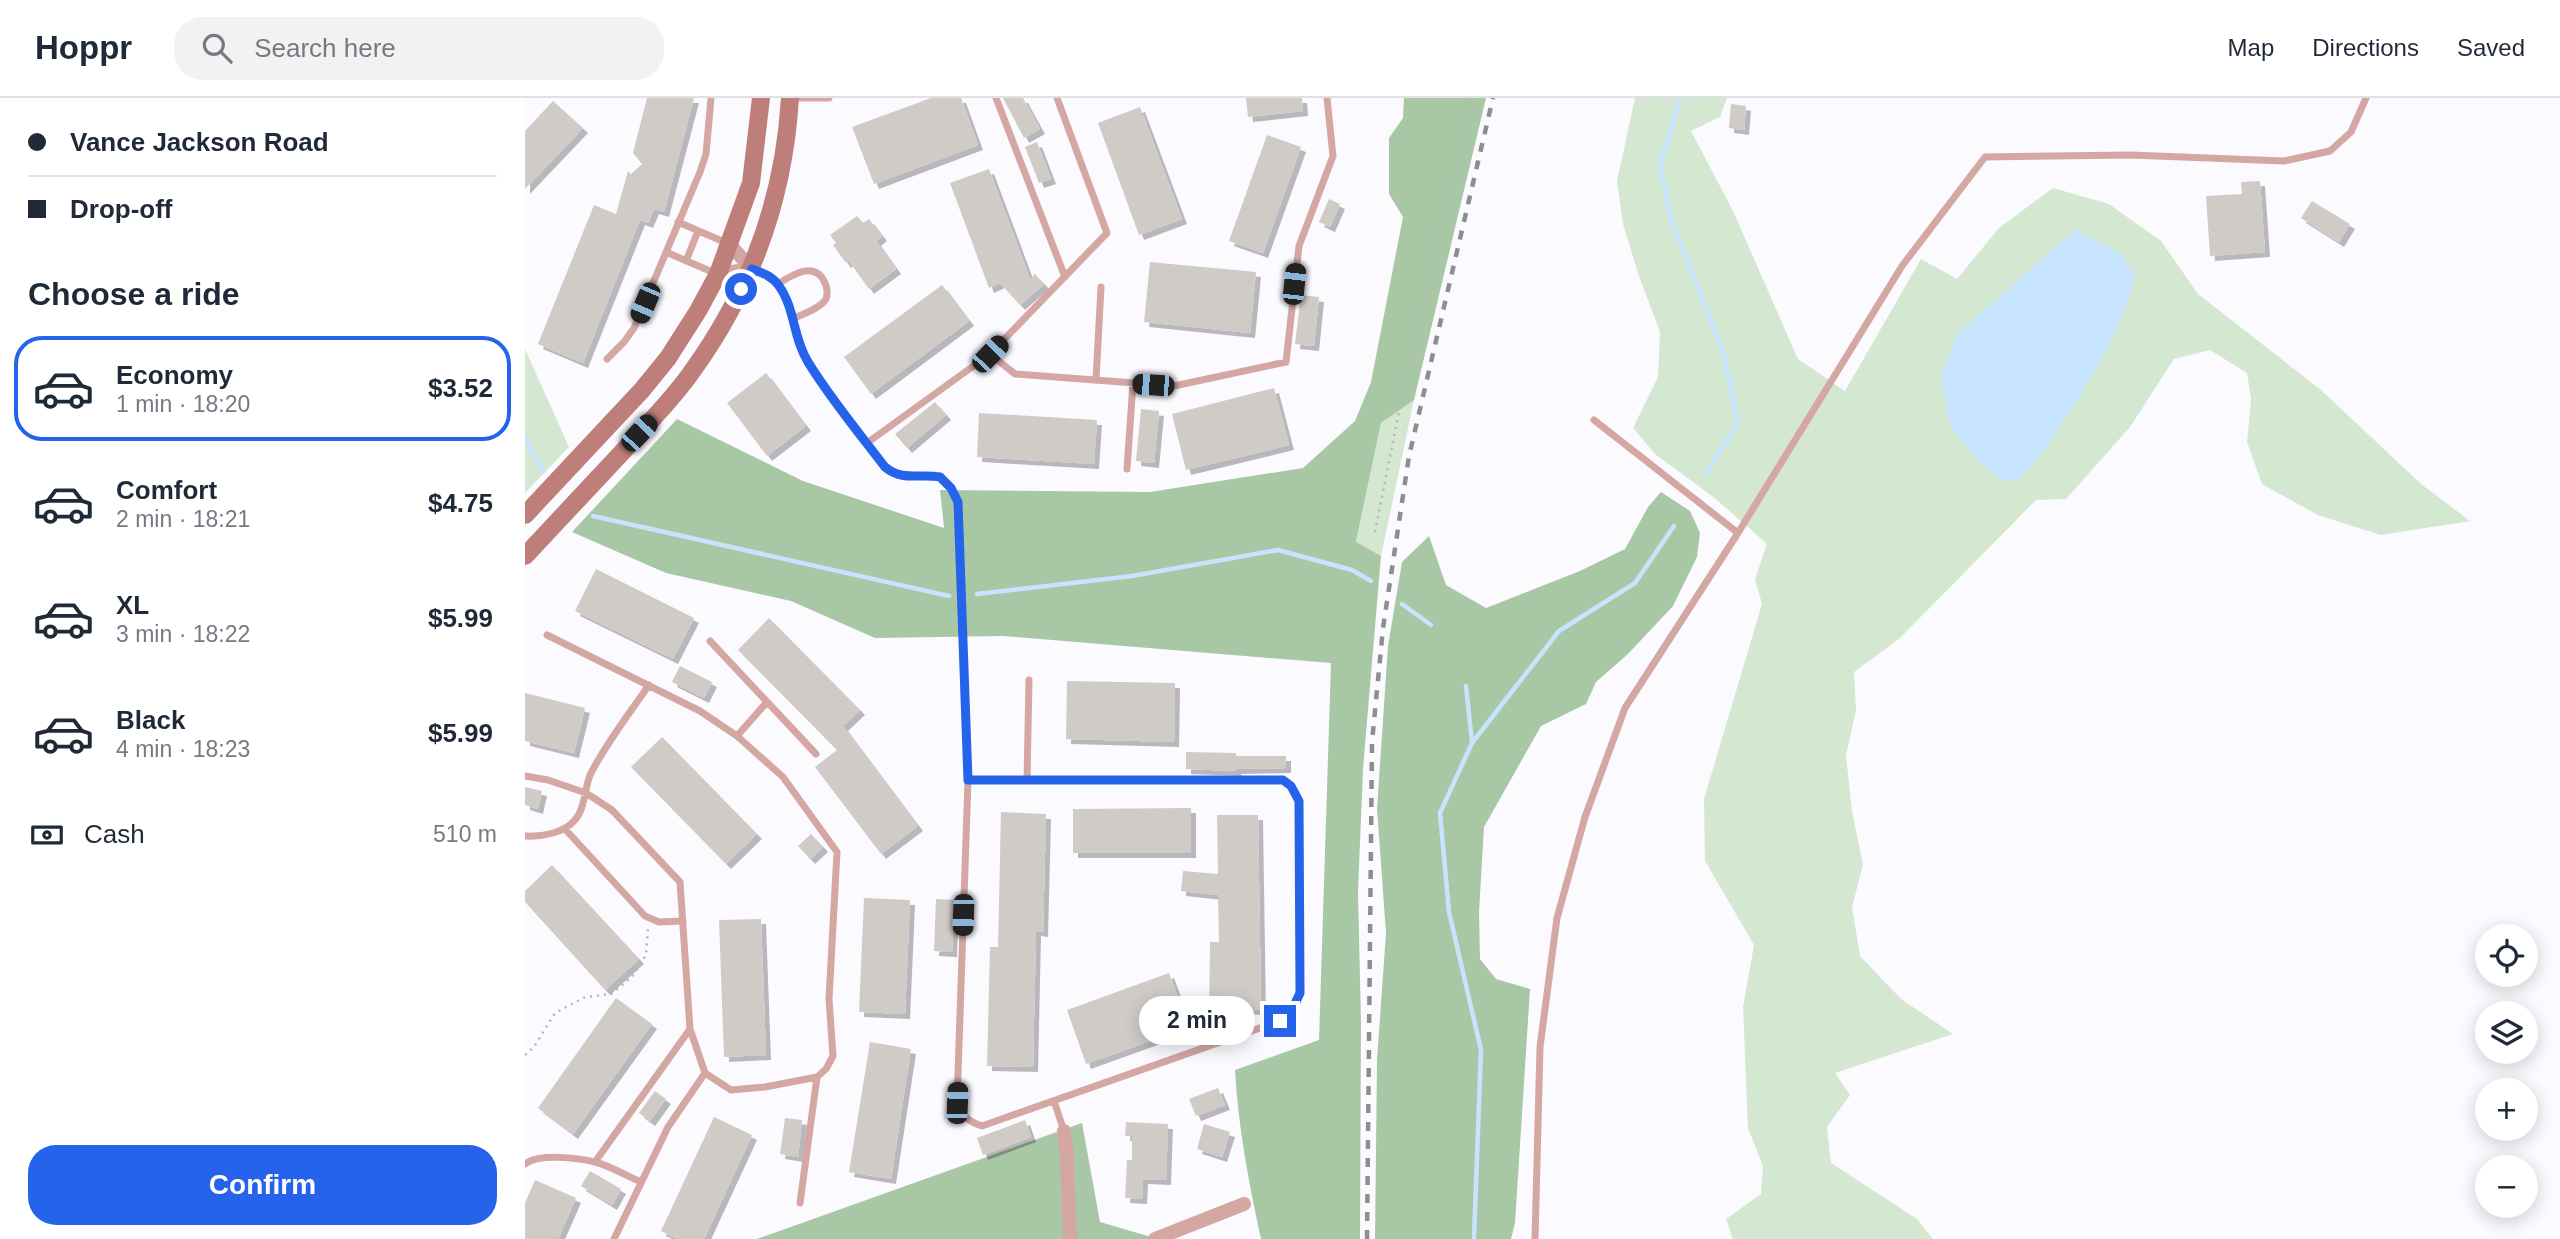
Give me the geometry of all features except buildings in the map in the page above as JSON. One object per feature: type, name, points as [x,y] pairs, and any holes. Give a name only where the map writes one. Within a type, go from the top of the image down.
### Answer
[{"type":"main road","points":[[525,515],[642,390],[668,358],[698,311],[718,274],[751,183],[761,98]]},
{"type":"main road","points":[[525,556],[658,413],[691,373],[720,330],[752,269],[769,223],[783,162],[790,98]]},
{"type":"street","points":[[730,244],[752,269]]},
{"type":"street","points":[[718,274],[752,269]]},
{"type":"street","points":[[1064,1131],[1070,1239]]},
{"type":"street","points":[[1155,1239],[1244,1204]]},
{"type":"lane","points":[[607,359],[634,328],[706,154],[711,98]]},
{"type":"lane","points":[[790,98],[829,98]]},
{"type":"lane","points":[[996,98],[1065,277]]},
{"type":"lane","points":[[867,443],[990,354],[1107,233],[1057,98]]},
{"type":"lane","points":[[990,354],[1015,374],[1174,386],[1286,362],[1299,246],[1333,156],[1327,98]]},
{"type":"lane","points":[[1535,1239],[1540,1047],[1557,918],[1585,817],[1625,708],[1738,533],[1902,265],[1985,157],[2131,155],[2284,161],[2330,151],[2351,132],[2366,98]]},
{"type":"lane","points":[[678,222],[730,244]]},
{"type":"lane","points":[[686,261],[698,231]]},
{"type":"lane","points":[[666,252],[718,274]]},
{"type":"lane","points":[[752,269],[768,274],[778,284],[787,298],[797,340],[808,361],[885,467],[904,477],[940,477],[951,488],[958,502],[968,780],[957,1103],[962,1114],[972,1123],[982,1126],[1280,1021],[1290,1014],[1300,993],[1299,801],[1291,786],[1283,780],[968,780]]},
{"type":"lane","points":[[778,284],[797,272],[806,270],[816,272],[824,280],[828,291],[825,300],[792,319]]},
{"type":"lane","points":[[1096,380],[1101,287]]},
{"type":"lane","points":[[1127,469],[1133,383]]},
{"type":"lane","points":[[1594,420],[1738,533]]},
{"type":"lane","points":[[525,776],[548,780],[586,793],[612,810],[680,882],[690,1029],[705,1073],[731,1090],[765,1087],[817,1077],[826,1069],[832,1056],[829,999],[838,852],[783,777],[737,736],[700,711],[547,635]]},
{"type":"lane","points":[[710,641],[816,754]]},
{"type":"lane","points":[[1027,780],[1029,680]]},
{"type":"lane","points":[[525,836],[537,837],[565,829],[577,818],[589,777],[604,748],[649,685]]},
{"type":"lane","points":[[737,736],[767,702]]},
{"type":"lane","points":[[565,829],[645,916],[659,922],[683,921]]},
{"type":"lane","points":[[595,1162],[690,1029]]},
{"type":"lane","points":[[614,1239],[668,1127],[705,1073]]},
{"type":"lane","points":[[800,1203],[817,1077]]},
{"type":"lane","points":[[1054,1101],[1064,1131]]},
{"type":"lane","points":[[525,1164],[531,1159],[543,1157],[595,1162],[641,1182]]},
{"type":"path","points":[[1375,532],[1435,251],[1454,185],[1469,98]]},
{"type":"path","points":[[525,1055],[534,1048],[555,1013],[585,997],[611,993],[632,977],[646,955],[649,918]]},
{"type":"green space","points":[[1404,98],[1486,98],[1414,400],[1381,423],[1356,542],[1381,556],[1363,769],[1358,892],[1361,1022],[1360,1239],[1261,1239],[1245,1155],[1235,1070],[1319,1040],[1331,663],[1003,636],[875,638],[791,601],[666,573],[572,532],[677,419],[803,481],[944,528],[940,490],[1150,492],[1303,468],[1355,421],[1371,382],[1403,217],[1389,194],[1389,138],[1403,118]]},
{"type":"green space","points":[[1635,98],[1727,98],[1720,117],[1691,131],[1733,211],[1798,359],[1845,391],[1921,259],[1957,279],[1999,228],[2053,188],[2109,204],[2161,241],[2198,294],[2321,390],[2421,484],[2470,521],[2381,535],[2318,515],[2262,484],[2247,442],[2251,399],[2247,373],[2210,350],[2174,359],[2130,427],[2066,499],[2036,500],[1899,639],[1854,672],[1856,710],[1846,756],[1852,811],[1863,865],[1852,907],[1860,956],[1901,999],[1953,1034],[1835,1073],[1850,1095],[1827,1127],[1831,1163],[1917,1219],[1933,1239],[1733,1239],[1726,1219],[1761,1194],[1763,1166],[1748,1128],[1743,1007],[1754,945],[1705,861],[1704,799],[1762,604],[1755,579],[1767,544],[1716,499],[1655,454],[1633,428],[1658,377],[1660,332],[1623,224],[1617,181]]},
{"type":"green space","points":[[525,349],[569,447],[525,493]]},
{"type":"green space","points":[[1414,400],[1381,556],[1356,543],[1381,423]]},
{"type":"green space","points":[[1661,492],[1690,511],[1700,533],[1697,557],[1673,606],[1628,654],[1596,682],[1586,704],[1541,726],[1484,827],[1479,912],[1480,959],[1496,979],[1530,989],[1515,1223],[1511,1239],[1375,1239],[1377,1060],[1386,933],[1377,809],[1388,646],[1402,562],[1429,536],[1446,585],[1486,608],[1580,571],[1625,549],[1648,507]]},
{"type":"green space","points":[[1082,1123],[1100,1222],[1158,1239],[757,1239]]},
{"type":"water","points":[[2075,230],[2118,252],[2135,275],[2129,296],[2096,368],[2047,445],[2030,468],[2016,481],[2001,479],[1977,461],[1950,425],[1941,376],[1956,335]]},
{"type":"waterway","points":[[1680,98],[1660,165],[1671,219],[1723,351],[1738,423],[1705,474]]},
{"type":"waterway","points":[[525,438],[542,470]]},
{"type":"waterway","points":[[593,516],[949,596]]},
{"type":"waterway","points":[[1474,1239],[1481,1050],[1449,912],[1440,813],[1472,743],[1559,631],[1635,583],[1674,526]]},
{"type":"waterway","points":[[977,594],[1132,576],[1278,550],[1352,570],[1371,581]]},
{"type":"waterway","points":[[1402,604],[1431,625]]},
{"type":"waterway","points":[[1466,686],[1472,742]]},
{"type":"railway","points":[[1367,1239],[1372,742],[1383,628],[1409,456],[1493,98]]},
{"type":"route","points":[[741,289],[752,269],[768,274],[787,298],[797,340],[808,361],[885,467],[904,477],[940,477],[947,482],[958,502],[968,780],[1283,780],[1291,786],[1299,801],[1300,993],[1290,1014],[1280,1021]]}]
